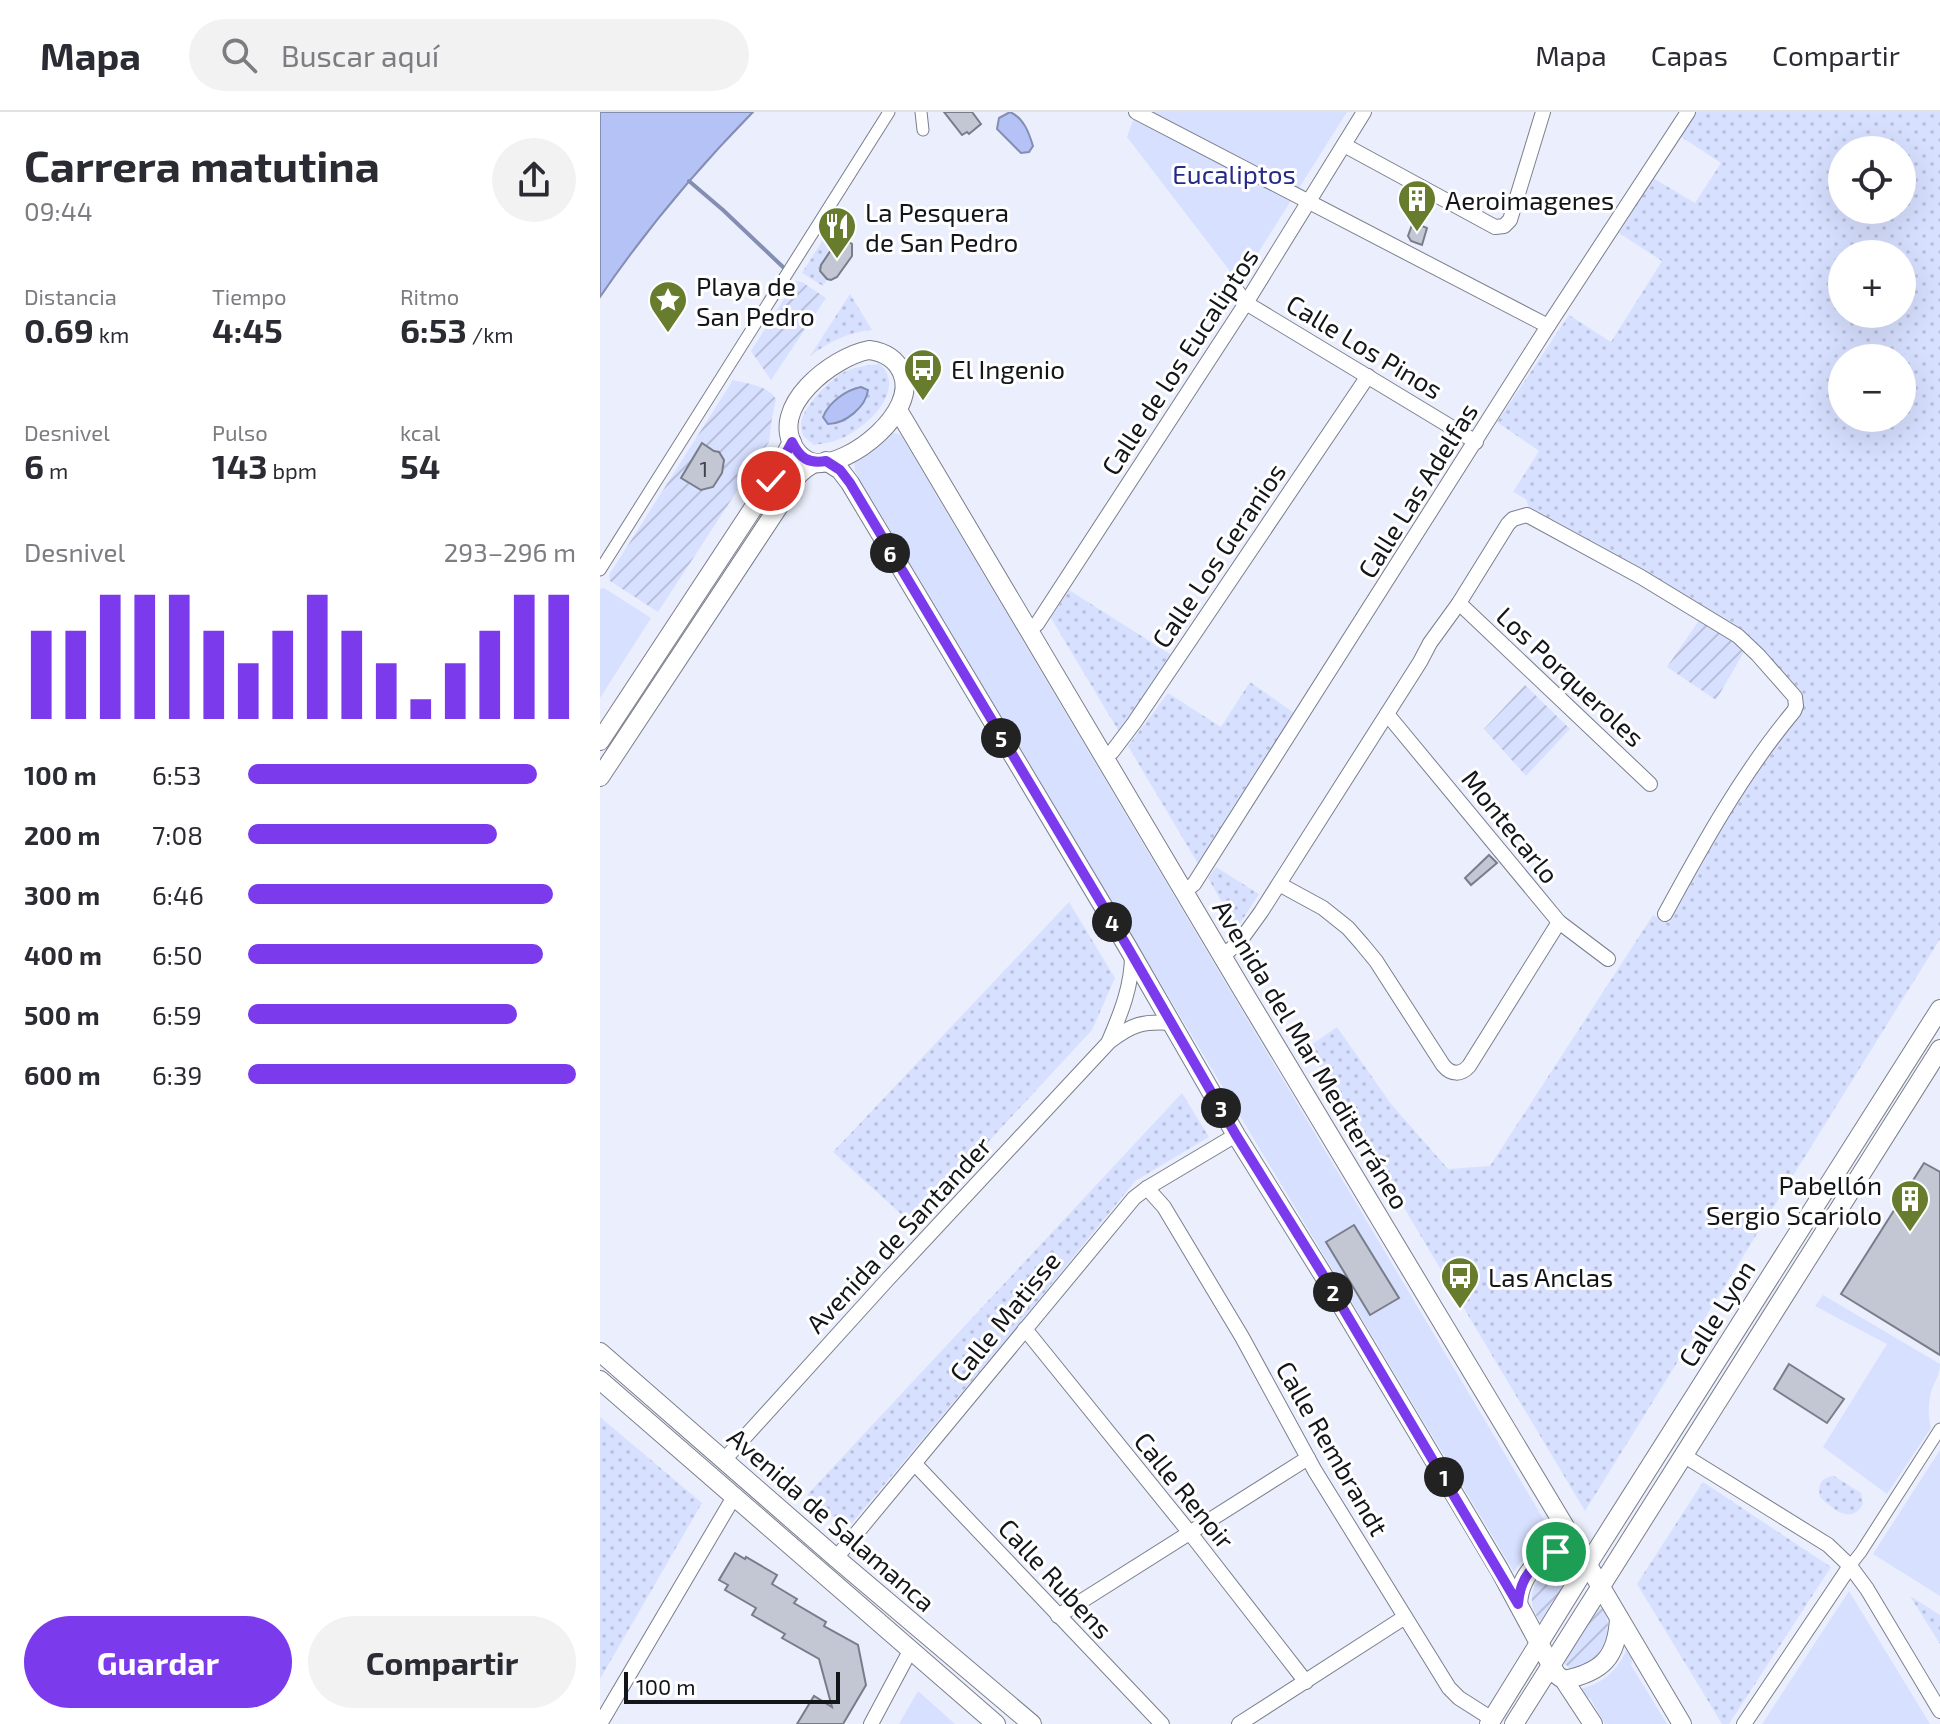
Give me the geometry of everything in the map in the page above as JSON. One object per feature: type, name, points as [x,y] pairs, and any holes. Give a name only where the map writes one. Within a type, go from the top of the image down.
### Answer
[{"type":"street","points":[[600,570],[889,112]]},
{"type":"street","points":[[921,112],[923,130]]},
{"type":"street","points":[[1136,112],[1548,326]]},
{"type":"street","name":"Calle de los Eucaliptos","points":[[1028,630],[1037,624],[1246,303],[1364,112]]},
{"type":"street","points":[[1344,145],[1495,227],[1504,226],[1510,220],[1543,112]]},
{"type":"street","name":"Calle Las Adelfas","points":[[1185,891],[1194,884],[1548,326],[1688,112]]},
{"type":"street","name":"Calle Los Pinos","points":[[1234,287],[1246,303],[1476,442]]},
{"type":"street","points":[[600,777],[786,491],[807,466],[820,462],[843,457],[860,447],[880,432],[898,410],[906,388],[899,366],[891,357],[869,350],[857,352],[835,364],[806,387],[789,414],[792,442],[797,452],[805,459],[820,462],[840,470],[850,483],[1236,1135],[1325,1278],[1539,1643],[1593,1724]]},
{"type":"street","name":"Calle Los Geranios","points":[[1103,757],[1112,752],[1134,723],[1368,376]]},
{"type":"street","name":"Avenida del Mar Mediterráneo","points":[[898,410],[1682,1724]]},
{"type":"street","points":[[600,741],[771,481],[792,442]]},
{"type":"street","points":[[1223,956],[1240,941],[1279,884],[1508,524],[1527,515],[1641,577],[1738,636],[1793,693],[1796,702],[1794,711],[1770,741],[1720,817],[1665,914]]},
{"type":"street","name":"Los Porqueroles","points":[[1459,603],[1650,784]]},
{"type":"street","name":"Montecarlo","points":[[1387,714],[1559,922],[1608,959]]},
{"type":"street","points":[[1279,884],[1323,908],[1348,928],[1376,961],[1443,1065],[1456,1073],[1469,1066],[1559,922]]},
{"type":"street","name":"Avenida de Santander","points":[[1109,1042],[1128,991],[1132,955]]},
{"type":"street","name":"Calle Lyon","points":[[1491,1721],[1539,1643],[1584,1557],[1940,1009]]},
{"type":"street","name":"Avenida de Santander","points":[[724,1460],[1109,1042],[1133,1026],[1147,1022],[1172,1023]]},
{"type":"street","name":"Calle Lyon","points":[[1514,1724],[1558,1673],[1601,1586],[1940,1049]]},
{"type":"street","name":"Calle Matisse","points":[[836,1558],[1134,1198],[1236,1135]]},
{"type":"street","name":"Calle Rembrandt","points":[[1147,1188],[1164,1207],[1242,1337],[1308,1458],[1449,1688],[1491,1721]]},
{"type":"street","name":"Calle Renoir","points":[[1025,1329],[1306,1682]]},
{"type":"street","name":"Avenida de Salamanca","points":[[600,1352],[1032,1724]]},
{"type":"street","name":"Avenida de Salamanca","points":[[600,1380],[996,1724]]},
{"type":"street","points":[[1744,1724],[1940,1429]]},
{"type":"street","points":[[1683,1455],[1828,1545],[1850,1566],[1940,1711]]},
{"type":"street","points":[[1058,1616],[1308,1458]]},
{"type":"street","name":"Calle Rubens","points":[[915,1464],[1162,1724]]},
{"type":"street","points":[[600,1724],[735,1495]]},
{"type":"street","points":[[1518,1604],[1527,1574],[1544,1557],[1568,1549],[1584,1557]]},
{"type":"street","points":[[1239,1724],[1405,1617]]},
{"type":"street","points":[[1558,1673],[1591,1673],[1607,1660],[1617,1640],[1619,1618]]},
{"type":"street","points":[[871,1724],[910,1651]]},
{"type":"green space","name":"Eucaliptos","points":[[1136,112],[1347,112],[1239,283],[1127,137]]},
{"type":"green space","points":[[1696,112],[1940,112],[1940,939],[1585,1511],[1308,1047],[1337,1027],[1391,1104],[1448,1169],[1490,1166],[1653,915],[1669,923],[1799,698],[1743,631],[1529,508],[1526,499],[1513,492],[1539,451],[1497,422],[1569,315],[1611,342],[1662,261],[1619,233],[1653,178],[1695,203],[1721,163],[1680,136]]},
{"type":"green space","points":[[834,222],[855,235],[823,286],[802,273]]},
{"type":"green space","points":[[795,281],[802,282],[826,298],[771,380],[751,351]]},
{"type":"green space","points":[[850,294],[872,330],[839,338],[810,356]]},
{"type":"green space","points":[[880,364],[887,373],[888,393],[868,421],[837,440],[814,445],[803,436],[803,417],[830,382],[851,369]]},
{"type":"green space","points":[[733,380],[762,388],[776,399],[769,442],[658,612],[610,581],[609,575]]},
{"type":"green space","points":[[893,433],[902,437],[1544,1520],[1551,1521],[1561,1539],[1534,1550],[1514,1572],[855,471],[854,461],[875,449]]},
{"type":"green space","points":[[604,588],[651,618],[600,698],[600,589]]},
{"type":"green space","points":[[1069,590],[1173,656],[1121,735],[1051,618]]},
{"type":"green space","points":[[1700,619],[1727,635],[1744,652],[1716,700],[1667,667]]},
{"type":"green space","points":[[1250,682],[1297,715],[1200,867],[1128,746],[1168,693],[1221,727]]},
{"type":"green space","points":[[1525,685],[1570,729],[1526,776],[1484,729]]},
{"type":"green space","points":[[1216,867],[1259,894],[1237,928],[1208,878]]},
{"type":"green space","points":[[1069,902],[1115,978],[1092,1030],[912,1224],[833,1152]]},
{"type":"green space","points":[[1182,1093],[1209,1137],[1135,1181],[847,1529],[807,1495]]},
{"type":"green space","points":[[1823,1295],[1940,1364],[1930,1399],[1931,1428],[1887,1494],[1823,1447],[1887,1344],[1815,1306]]},
{"type":"green space","points":[[600,1417],[702,1503],[600,1679]]},
{"type":"green space","points":[[1940,1450],[1940,1596],[1873,1554]]},
{"type":"green space","points":[[1834,1476],[1861,1493],[1863,1504],[1853,1514],[1837,1511],[1821,1498],[1821,1483]]},
{"type":"green space","points":[[1703,1482],[1831,1567],[1729,1724],[1722,1724],[1637,1584]]},
{"type":"green space","points":[[1568,1562],[1577,1565],[1542,1621],[1539,1620],[1532,1600],[1536,1582],[1549,1569]]},
{"type":"green space","points":[[1849,1591],[1930,1724],[1762,1724]]},
{"type":"green space","points":[[1910,1596],[1940,1615],[1940,1644]]},
{"type":"green space","points":[[1596,1607],[1603,1609],[1607,1619],[1606,1638],[1589,1661],[1570,1668],[1564,1658]]},
{"type":"green space","points":[[1627,1648],[1633,1659],[1631,1665],[1667,1724],[1605,1724],[1590,1698],[1583,1696],[1580,1689],[1596,1684],[1609,1675]]},
{"type":"green space","points":[[918,1691],[955,1724],[899,1724]]},
{"type":"water","points":[[600,112],[753,112],[672,201],[600,297]]},
{"type":"water","points":[[1010,112],[1019,118],[1028,131],[1033,146],[1029,152],[1021,153],[997,129],[999,118]]},
{"type":"water","points":[[861,387],[868,390],[859,408],[848,418],[828,424],[823,417],[829,406],[844,394]]},
{"type":"building","points":[[944,112],[972,112],[981,124],[969,134],[962,135]]},
{"type":"building","name":"Aeroimagenes","points":[[1413,222],[1427,228],[1422,245],[1411,241],[1408,236]]},
{"type":"building","points":[[846,240],[852,244],[852,256],[837,277],[827,279],[820,271],[821,265],[837,241]]},
{"type":"building","points":[[702,443],[719,452],[724,460],[722,473],[713,487],[701,490],[681,478]]},
{"type":"building","points":[[1489,855],[1497,863],[1471,885],[1465,878]]},
{"type":"building","name":"Pabellón Sergio Scariolo","points":[[1924,1163],[1940,1172],[1940,1355],[1841,1294]]},
{"type":"building","points":[[1354,1225],[1399,1298],[1370,1315],[1326,1242]]},
{"type":"building","points":[[1789,1364],[1844,1399],[1827,1423],[1774,1389]]},
{"type":"building","points":[[735,1553],[777,1575],[772,1584],[797,1599],[794,1603],[826,1622],[824,1626],[858,1645],[866,1685],[843,1724],[797,1724],[814,1696],[832,1707],[819,1659],[782,1638],[785,1634],[752,1615],[756,1608],[725,1590],[728,1585],[719,1580]]},
{"type":"waterway","points":[[689,181],[783,267]]},
{"type":"place","name":"Aeroimagenes","points":[[1417,233]]},
{"type":"place","name":"La Pesquera de San Pedro","points":[[837,260]]},
{"type":"place","name":"Playa de San Pedro","points":[[668,334]]},
{"type":"place","name":"El Ingenio","points":[[923,402]]},
{"type":"place","name":"Pabellón Sergio Scariolo","points":[[1910,1233]]},
{"type":"place","name":"Las Anclas","points":[[1460,1310]]},
{"type":"route","points":[[771,481],[792,442],[805,459],[815,463],[826,461],[840,470],[850,483],[1518,1604],[1527,1574],[1544,1557],[1556,1552]]}]
